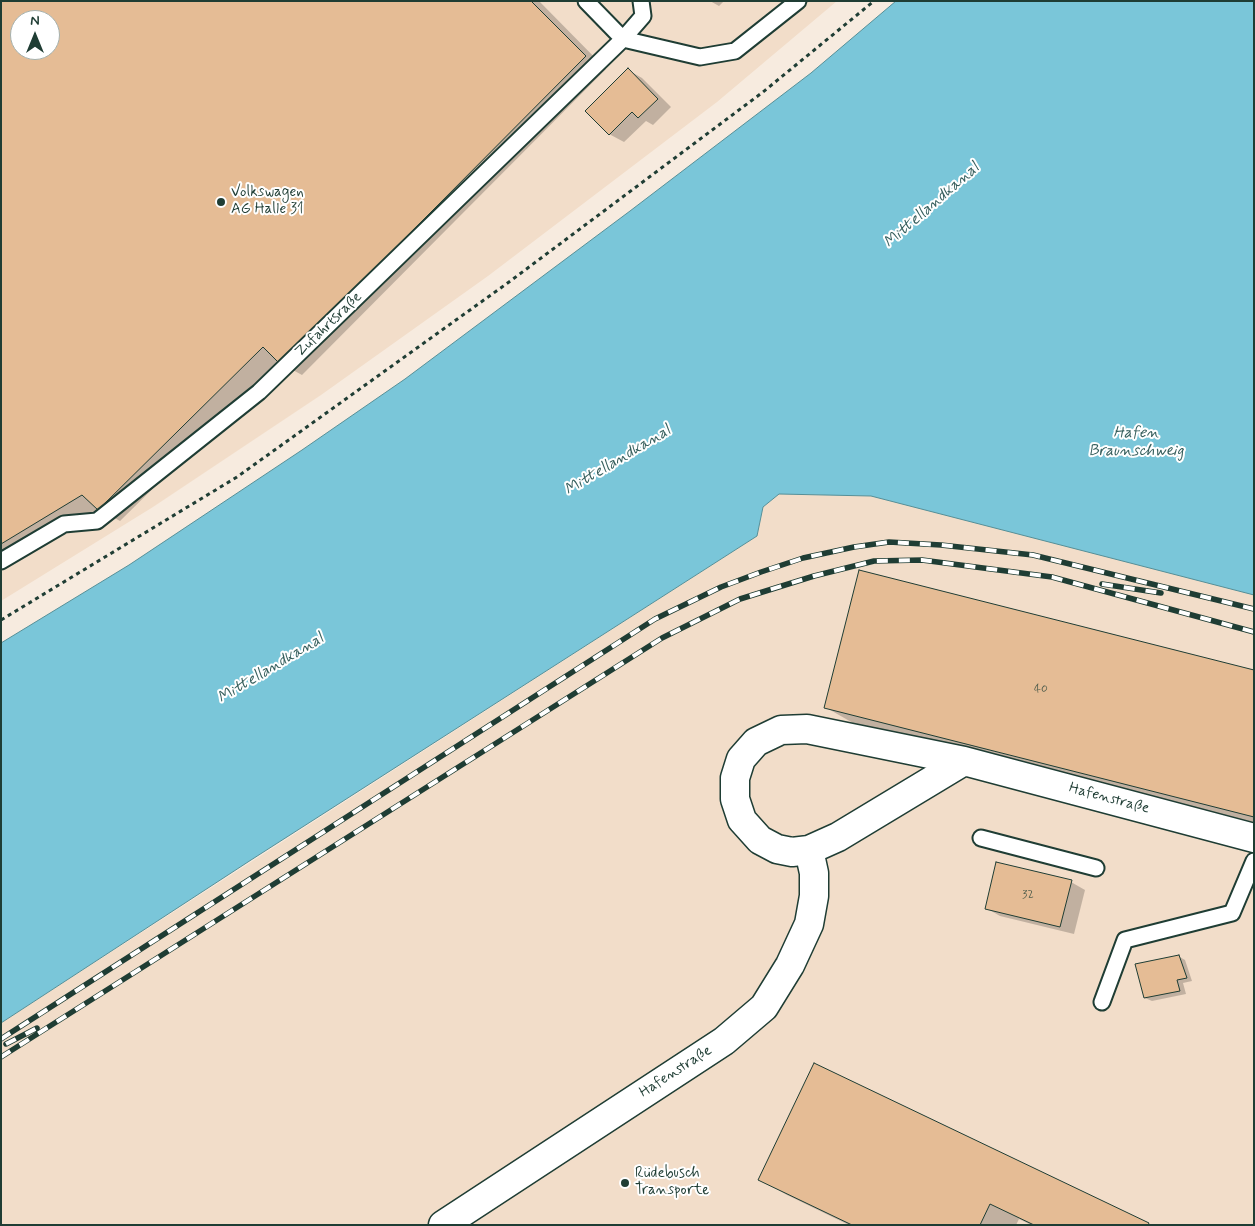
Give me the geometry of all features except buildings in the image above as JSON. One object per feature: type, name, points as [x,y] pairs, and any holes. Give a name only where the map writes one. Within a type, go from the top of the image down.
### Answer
[{"type":"street","name":"Hafenstraße","points":[[964,761],[838,837],[809,850],[792,852],[777,849],[760,840],[742,820],[735,799],[735,778],[741,759],[756,742],[781,730],[807,729],[964,761],[1254,838]]},
{"type":"street","name":"Hafenstraße","points":[[443,1225],[724,1041],[764,1006],[790,965],[809,924],[814,896],[814,873],[809,850]]},
{"type":"lane","points":[[586,1],[623,39],[700,57],[735,51],[798,1]]},
{"type":"lane","name":"Zufahrtsraße","points":[[1,561],[64,524],[97,521],[259,392],[623,39],[643,16],[641,1]]},
{"type":"lane","points":[[981,838],[1096,868]]},
{"type":"lane","points":[[1102,1002],[1125,940],[1232,913],[1254,861]]},
{"type":"path","points":[[1,620],[253,465],[510,282],[763,92],[874,1]]},
{"type":"shaded area","name":"Volkswagen AG Halle 31","points":[[1,1],[837,1],[717,102],[488,276],[321,395],[153,507],[1,601]]},
{"type":"shaded area","points":[[1254,207],[1254,1225],[1,1225],[1,1023],[757,536],[763,507],[779,494],[871,496]]},
{"type":"water","points":[[896,1],[1254,1],[1254,595],[871,496],[779,494],[763,507],[757,536],[251,860],[1,1023],[1,643],[129,565],[405,379],[811,73]]},
{"type":"railway","points":[[1,1039],[655,619],[721,587],[761,572],[803,558],[854,547],[889,542],[941,545],[1033,555],[1254,609]]},
{"type":"railway","points":[[1,1057],[662,638],[740,599],[814,576],[874,561],[922,560],[1052,577],[1254,632]]},
{"type":"railway","points":[[1102,584],[1161,593]]},
{"type":"railway","points":[[6,1044],[37,1028]]},
{"type":"place","name":"Volkswagen AG Halle 31","points":[[221,202]]},
{"type":"place","name":"Rüdebusch Transporte","points":[[625,1183]]},
{"type":"water label","name":"Mittellandkanal","points":[[932,206]]},
{"type":"water label","name":"Hafen Braunschweig","points":[[1136,443]]},
{"type":"water label","name":"Mittellandkanal","points":[[618,461]]},
{"type":"water label","name":"Mittellandkanal","points":[[271,669]]}]
